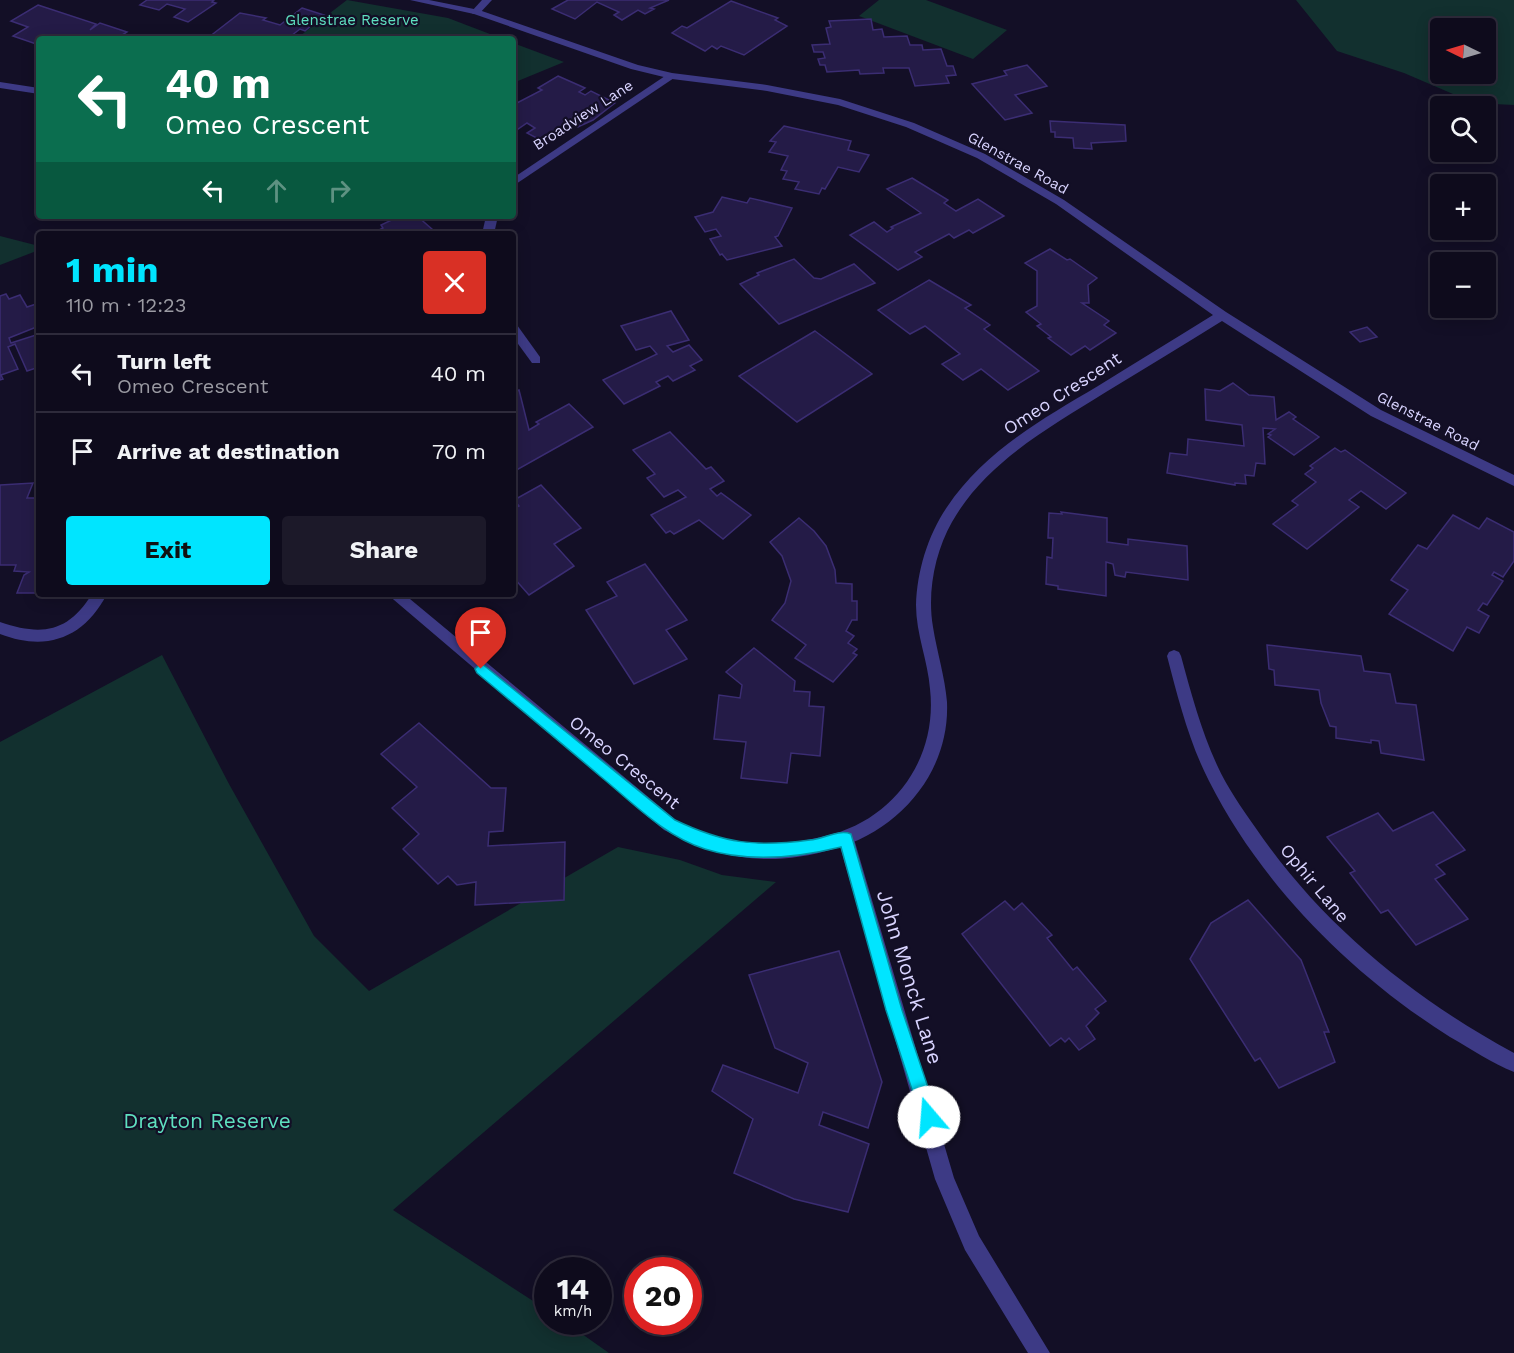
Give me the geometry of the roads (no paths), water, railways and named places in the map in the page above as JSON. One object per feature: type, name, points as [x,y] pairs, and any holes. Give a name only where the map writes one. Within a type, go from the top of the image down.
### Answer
[{"type":"street","name":"Glenstrae Road","points":[[415,0],[476,12],[592,54],[672,76],[767,88],[840,102],[910,125],[951,142],[981,156],[1060,202],[1222,315],[1377,414],[1514,481]]},
{"type":"street","points":[[476,12],[487,0]]},
{"type":"street","name":"Broadview Lane","points":[[516,181],[672,76]]},
{"type":"street","points":[[0,85],[36,91]]},
{"type":"street","name":"Omeo Crescent","points":[[398,597],[670,825],[705,842],[739,850],[814,847],[846,839],[873,824],[897,806],[917,785],[931,759],[939,727],[938,689],[927,637],[924,590],[934,546],[956,504],[972,481],[1030,432],[1222,315]]},
{"type":"street","points":[[516,332],[536,360]]},
{"type":"street","points":[[0,628],[25,638],[51,637],[79,619],[97,597]]},
{"type":"street","name":"Ophir Lane","points":[[1174,656],[1192,719],[1209,765],[1233,810],[1283,879],[1324,927],[1373,972],[1470,1040],[1514,1063]]},
{"type":"street","name":"John Monck Lane","points":[[846,839],[945,1179],[972,1243],[1021,1326],[1040,1353]]},
{"type":"park label","name":"Glenstrae Reserve","points":[[352,20]]},
{"type":"park label","name":"Drayton Reserve","points":[[207,1120]]}]
